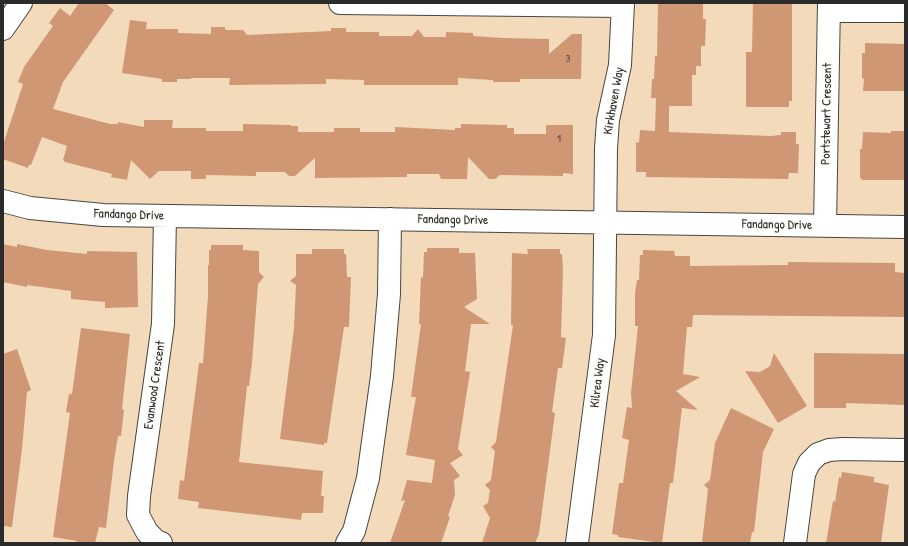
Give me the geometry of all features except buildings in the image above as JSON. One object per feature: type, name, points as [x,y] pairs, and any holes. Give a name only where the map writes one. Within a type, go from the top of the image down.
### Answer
[{"type":"street","points":[[3,29],[21,3]]},
{"type":"street","points":[[340,3],[623,5]]},
{"type":"street","name":"Kirkhaven Way","points":[[606,222],[608,120],[620,65],[623,5]]},
{"type":"street","points":[[829,7],[905,11]]},
{"type":"street","name":"Portstewart Crescent","points":[[825,226],[829,7]]},
{"type":"street","name":"Fandango Drive","points":[[3,201],[30,208],[66,212],[165,216],[905,226]]},
{"type":"street","name":"Evanwood Crescent","points":[[161,543],[157,542],[147,532],[138,515],[139,496],[163,324],[165,216]]},
{"type":"street","points":[[347,543],[354,531],[368,478],[382,376],[389,294],[390,219]]},
{"type":"street","name":"Kilrea Way","points":[[576,543],[604,335],[606,222]]},
{"type":"street","points":[[794,543],[804,474],[809,463],[818,454],[829,450],[842,449],[905,450]]}]
